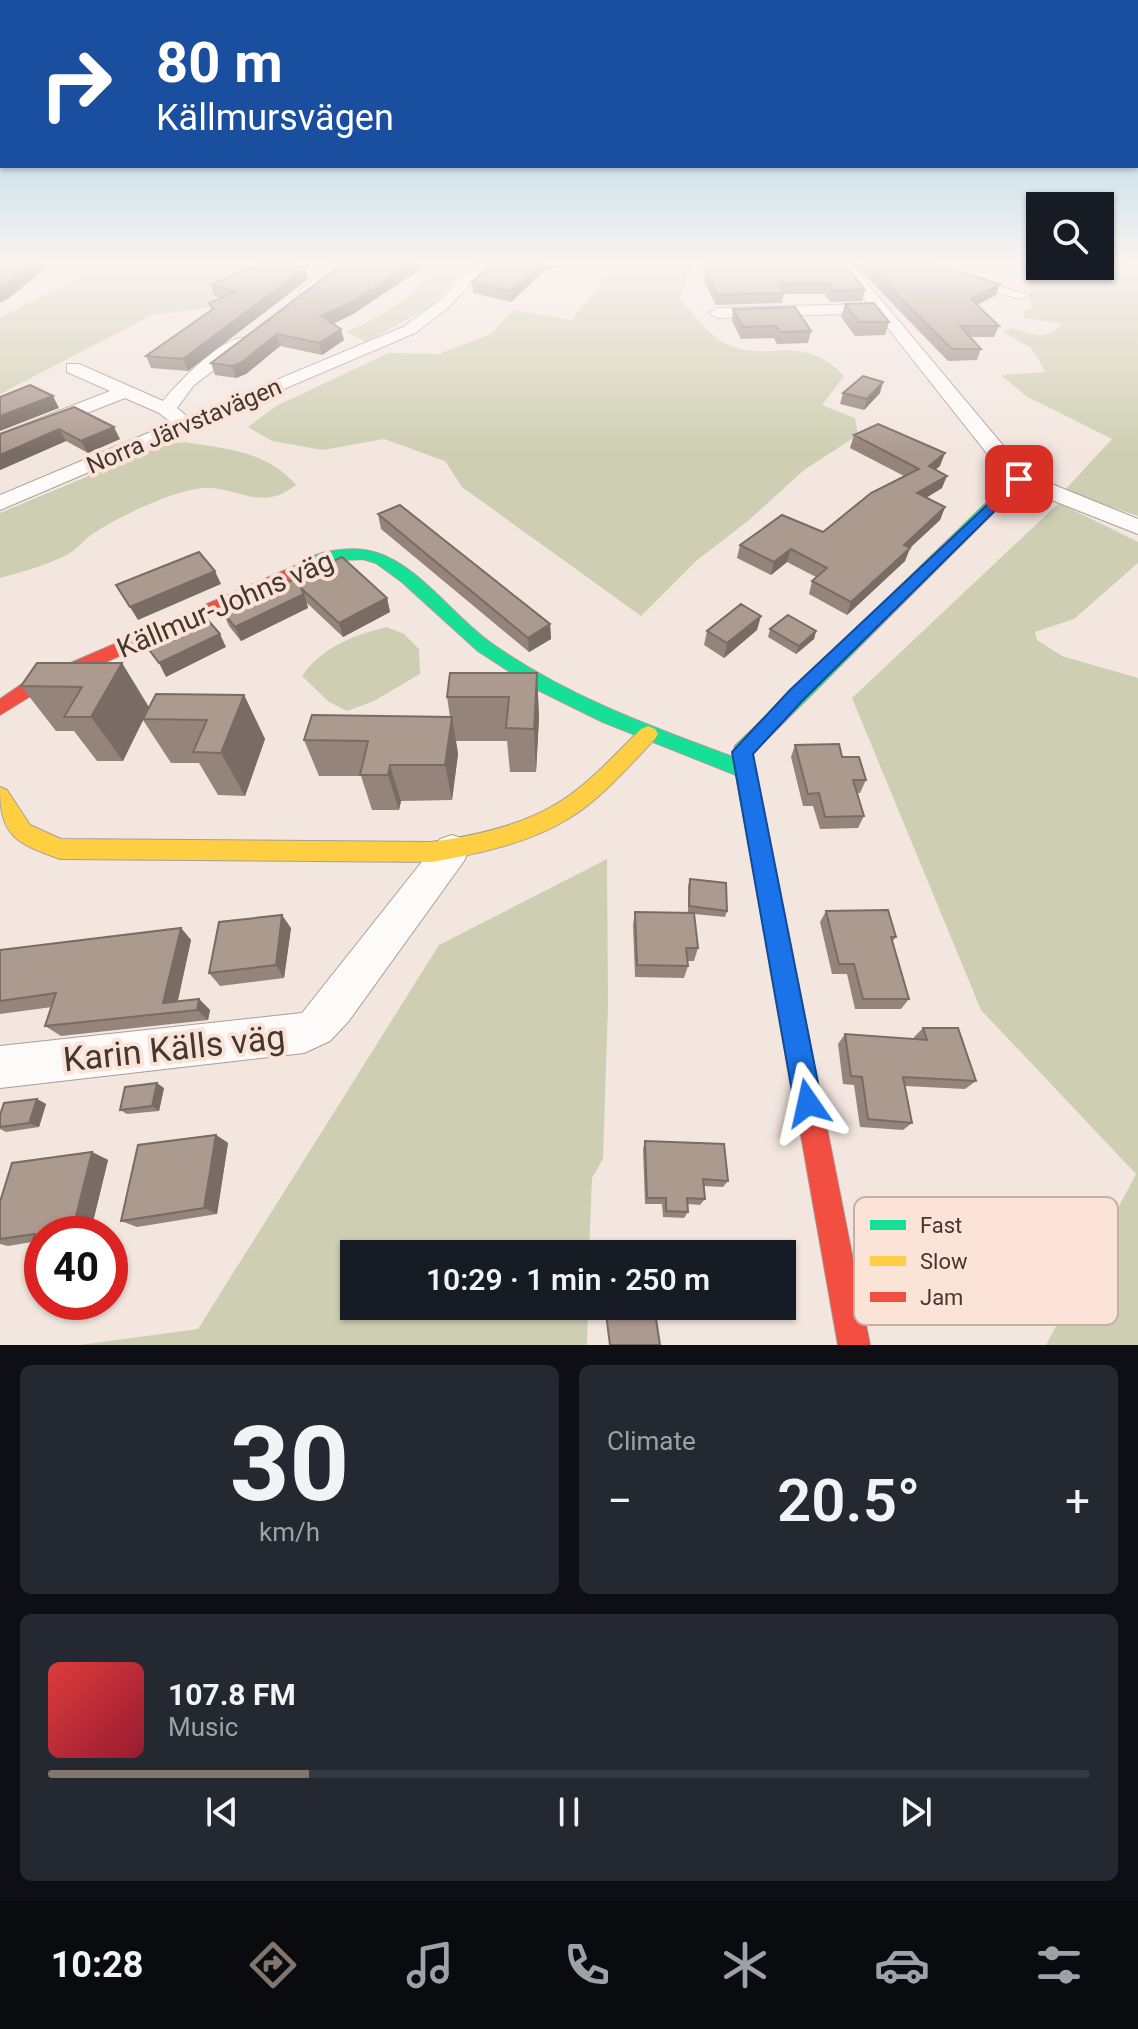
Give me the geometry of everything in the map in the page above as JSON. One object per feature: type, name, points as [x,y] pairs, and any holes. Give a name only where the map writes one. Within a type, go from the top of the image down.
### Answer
[{"type":"street","name":"Norra Järvstavägen","points":[[0,503],[413,327]]},
{"type":"street","points":[[894,327],[1019,479],[1138,527]]},
{"type":"street","points":[[166,409],[188,381],[251,334]]},
{"type":"street","points":[[73,368],[166,409],[186,425]]},
{"type":"street","points":[[0,441],[126,391]]},
{"type":"street","points":[[854,1345],[742,752],[1019,479]]},
{"type":"street","name":"Källmur-Johns väg","points":[[0,708],[28,689],[320,560],[359,554],[379,558],[483,646],[518,669],[648,734],[744,769]]},
{"type":"street","points":[[0,796],[12,822],[31,842],[60,849],[309,853],[452,850],[507,835],[555,816],[578,801],[648,734]]},
{"type":"street","name":"Karin Källs väg","points":[[0,1067],[304,1033],[316,1027],[334,1008],[452,850]]},
{"type":"green space","points":[[0,327],[129,327],[0,394]]},
{"type":"green space","points":[[357,327],[394,327],[366,342],[346,332]]},
{"type":"green space","points":[[498,327],[704,327],[726,344],[742,349],[799,351],[828,363],[844,376],[822,405],[855,418],[858,435],[804,470],[749,520],[696,561],[641,616],[462,487],[445,461],[384,439],[323,450],[272,441],[248,427],[276,406],[389,353],[439,354],[491,334]]},
{"type":"green space","points":[[1059,327],[1138,327],[1138,516],[1064,491],[1112,439],[1026,396],[1001,375],[1046,372],[1031,348],[1003,332],[1012,328],[1032,334],[1051,333]]},
{"type":"green space","points":[[185,442],[259,458],[285,474],[296,485],[283,493],[258,498],[210,488],[172,495],[104,527],[65,556],[0,578],[0,513],[165,444]]},
{"type":"green space","points":[[1059,503],[1138,542],[1138,563],[1074,619],[1035,632],[1037,640],[1062,656],[1138,678],[1138,1345],[1046,1345],[1057,1325],[1118,1325],[1118,1208],[1136,1174],[981,1010],[852,698]]},
{"type":"green space","points":[[387,627],[404,634],[419,649],[420,674],[374,701],[347,711],[329,702],[302,676],[329,650]]},
{"type":"green space","points":[[607,859],[608,1005],[603,1159],[592,1178],[590,1240],[340,1240],[340,1320],[588,1320],[587,1345],[80,1345],[198,1329],[439,945]]},
{"type":"building","points":[[188,327],[226,327],[183,359],[146,356]]},
{"type":"building","points":[[259,327],[341,329],[319,343],[277,334],[242,362],[232,366],[211,363]]},
{"type":"building","points":[[777,327],[808,327],[811,331],[780,332]]},
{"type":"building","points":[[930,327],[961,327],[981,349],[952,349]]},
{"type":"building","points":[[863,376],[883,382],[867,399],[843,393]]},
{"type":"building","points":[[30,385],[53,396],[0,416],[0,397]]},
{"type":"building","points":[[74,407],[114,427],[81,441],[59,429],[0,455],[0,434]]},
{"type":"building","points":[[878,424],[945,453],[929,466],[947,476],[917,493],[945,507],[904,545],[910,548],[851,602],[812,581],[827,568],[791,549],[774,562],[740,545],[782,515],[823,532],[871,493],[919,469],[854,435]]},
{"type":"building","points":[[400,505],[550,624],[528,638],[378,514]]},
{"type":"building","points":[[199,552],[215,571],[130,607],[116,585]]},
{"type":"building","points":[[342,557],[387,598],[339,623],[301,588],[304,594],[235,627],[223,612]]},
{"type":"building","points":[[741,604],[761,616],[727,643],[707,631]]},
{"type":"building","points":[[788,615],[816,631],[799,646],[770,629]]},
{"type":"building","points":[[207,619],[220,634],[159,663],[147,647]]},
{"type":"building","points":[[37,663],[122,663],[91,717],[64,717],[82,687],[21,686]]},
{"type":"building","points":[[450,673],[537,673],[534,729],[506,728],[509,697],[447,697]]},
{"type":"building","points":[[156,694],[244,695],[221,753],[193,752],[207,720],[143,719]]},
{"type":"building","points":[[312,715],[452,717],[445,765],[390,765],[388,775],[360,775],[368,741],[304,740]]},
{"type":"building","points":[[839,744],[842,757],[859,757],[866,780],[853,780],[864,816],[825,817],[819,793],[808,794],[795,745]]},
{"type":"building","points":[[690,879],[726,883],[727,911],[689,906]]},
{"type":"building","points":[[888,910],[896,937],[891,937],[909,999],[863,999],[854,964],[839,964],[826,911]]},
{"type":"building","points":[[635,912],[694,913],[698,948],[686,948],[688,966],[637,965]]},
{"type":"building","points":[[282,915],[276,965],[209,973],[219,922]]},
{"type":"building","points":[[181,928],[163,1003],[199,999],[197,1010],[45,1026],[56,993],[0,1001],[0,950]]},
{"type":"building","points":[[923,1028],[958,1028],[976,1081],[903,1077],[912,1123],[868,1119],[862,1077],[851,1076],[845,1034],[927,1040]]},
{"type":"building","points":[[157,1083],[152,1106],[120,1110],[125,1087]]},
{"type":"building","points":[[37,1099],[29,1123],[0,1127],[4,1103]]},
{"type":"building","points":[[216,1135],[204,1208],[128,1220],[128,1216],[122,1216],[138,1145]]},
{"type":"building","points":[[645,1141],[724,1144],[728,1181],[703,1179],[705,1199],[687,1198],[688,1212],[666,1211],[666,1198],[647,1198]]},
{"type":"building","points":[[92,1152],[76,1216],[24,1216],[24,1236],[0,1239],[0,1202],[12,1163]]},
{"type":"building","points":[[607,1320],[656,1320],[660,1345],[610,1345]]},
{"type":"traffic: fast","points":[[785,977],[742,752],[1019,479]]},
{"type":"traffic: fast","points":[[304,567],[332,557],[353,554],[381,560],[484,647],[544,685],[610,717],[744,769]]},
{"type":"traffic: slow","points":[[0,796],[22,832],[60,849],[431,852],[469,846],[525,829],[560,813],[595,787],[648,734]]},
{"type":"traffic: jam","points":[[0,708],[28,689],[304,567]]},
{"type":"traffic: jam","points":[[785,977],[854,1345]]},
{"type":"route","points":[[808,1103],[742,752],[796,695],[1019,479]]}]
